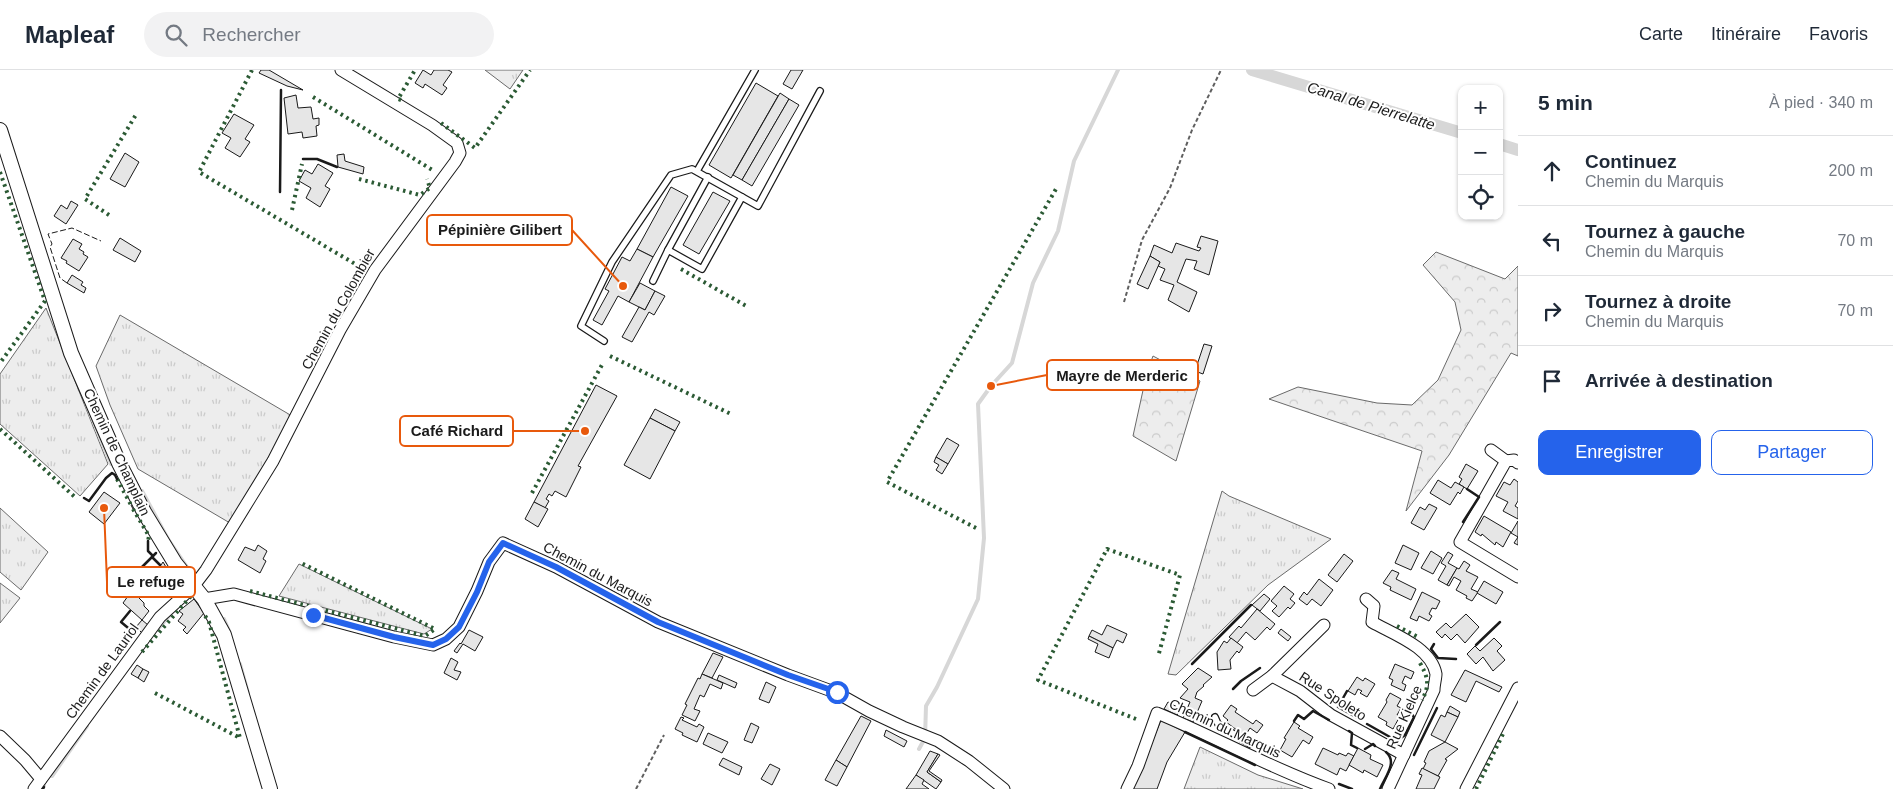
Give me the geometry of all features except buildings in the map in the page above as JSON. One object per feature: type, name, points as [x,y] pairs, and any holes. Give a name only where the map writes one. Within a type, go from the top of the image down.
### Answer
[{"type":"street","name":"Chemin du Colombier","points":[[193,587],[206,570],[273,461],[340,330],[375,270],[460,152],[457,143],[432,125],[342,70]]},
{"type":"street","name":"Chemin de Champlain","points":[[0,130],[72,353],[119,463],[144,512],[175,563],[204,599],[224,634],[270,789]]},
{"type":"street","points":[[1491,450],[1512,462],[1460,542],[1518,577]]},
{"type":"street","name":"Chemin du Marquis","points":[[204,599],[234,594],[394,637],[433,645],[446,639],[459,627],[477,592],[489,562],[503,543],[556,567],[658,622],[788,675],[837,692],[869,711],[938,741],[969,761],[1004,789]]},
{"type":"street","name":"Chemin de Lauriol","points":[[34,789],[160,617],[193,587]]},
{"type":"street","name":"Rue Kielce","points":[[1366,600],[1374,606],[1372,622],[1412,644],[1427,656],[1436,674],[1434,690],[1388,789]]},
{"type":"street","points":[[1253,690],[1272,676],[1324,625]]},
{"type":"street","name":"Rue Spoleto","points":[[1272,676],[1300,691],[1331,716],[1404,755]]},
{"type":"street","points":[[1466,789],[1517,691]]},
{"type":"street","name":"Chemin du Marquis","points":[[1127,789],[1138,766],[1157,713],[1273,767],[1329,789]]},
{"type":"street","points":[[0,736],[25,760],[41,779]]},
{"type":"lane","points":[[697,171],[755,70]]},
{"type":"lane","points":[[604,341],[581,326],[612,262],[671,175],[692,168],[758,206],[820,91]]},
{"type":"lane","points":[[653,281],[708,178]]},
{"type":"lane","points":[[668,250],[702,268],[742,197]]},
{"type":"lane","points":[[1216,717],[1218,724],[1250,744]]},
{"type":"path","points":[[1124,302],[1142,240],[1170,188],[1192,130],[1221,70]]},
{"type":"path","points":[[636,789],[664,735]]},
{"type":"green space","points":[[485,70],[523,70],[510,89]]},
{"type":"green space","points":[[1436,252],[1505,279],[1518,266],[1518,356],[1511,353],[1449,455],[1406,511],[1422,451],[1269,399],[1298,387],[1377,403],[1412,405],[1438,380],[1461,330],[1455,302],[1423,265]]},
{"type":"green space","points":[[46,308],[108,464],[80,496],[0,424],[0,374]]},
{"type":"green space","points":[[120,315],[292,416],[260,475],[230,523],[138,469],[110,405],[96,366]]},
{"type":"green space","points":[[1153,356],[1200,381],[1176,461],[1133,436],[1147,372]]},
{"type":"green space","points":[[1222,491],[1229,496],[1331,539],[1268,585],[1176,675],[1168,674]]},
{"type":"green space","points":[[0,508],[48,552],[21,590],[0,572]]},
{"type":"green space","points":[[299,564],[432,629],[424,634],[279,596]]},
{"type":"green space","points":[[0,583],[20,598],[0,623]]},
{"type":"green space","points":[[1200,747],[1258,775],[1303,789],[1184,789]]},
{"type":"waterway","points":[[919,749],[925,738],[926,706],[937,687],[978,599],[984,538],[978,404],[1012,363],[1033,283],[1058,231],[1074,161],[1118,70]]},
{"type":"waterway","name":"Canal de Pierrelatte","points":[[1252,70],[1458,132]]},
{"type":"waterway","name":"Canal de Pierrelatte","points":[[1503,145],[1518,150]]},
{"type":"waterway","points":[[86,403],[111,464]]},
{"type":"waterway","points":[[142,491],[168,539],[191,573]]},
{"type":"waterway","points":[[157,630],[170,615]]},
{"type":"waterway","points":[[224,619],[229,631]]},
{"type":"waterway","points":[[240,664],[248,693]]},
{"type":"waterway","points":[[52,776],[87,726]]},
{"type":"waterway","points":[[41,789],[44,785]]},
{"type":"hedge","points":[[252,70],[199,172],[362,268]]},
{"type":"hedge","points":[[401,100],[398,99],[415,70]]},
{"type":"hedge","points":[[441,123],[475,148],[530,70]]},
{"type":"hedge","points":[[313,97],[434,171]]},
{"type":"hedge","points":[[109,215],[85,199],[137,113]]},
{"type":"hedge","points":[[292,210],[302,164]]},
{"type":"hedge","points":[[0,172],[45,301],[0,363]]},
{"type":"hedge","points":[[359,179],[420,195],[430,188],[427,179]]},
{"type":"hedge","points":[[976,528],[887,482],[1056,189]]},
{"type":"hedge","points":[[681,269],[748,307]]},
{"type":"hedge","points":[[610,356],[733,415]]},
{"type":"hedge","points":[[532,493],[603,363]]},
{"type":"hedge","points":[[0,429],[77,499]]},
{"type":"hedge","points":[[117,479],[131,505]]},
{"type":"hedge","points":[[133,509],[149,536],[148,541]]},
{"type":"hedge","points":[[1136,719],[1038,680],[1107,549],[1180,575],[1158,657]]},
{"type":"hedge","points":[[250,591],[425,636],[435,629],[301,563]]},
{"type":"hedge","points":[[142,652],[191,596]]},
{"type":"hedge","points":[[155,693],[240,738],[209,622],[204,614]]},
{"type":"hedge","points":[[1397,626],[1420,638]]},
{"type":"hedge","points":[[1420,663],[1427,681],[1422,700]]},
{"type":"hedge","points":[[1476,789],[1503,734]]},
{"type":"fence","points":[[67,283],[60,278],[48,234],[72,228],[101,241]]},
{"type":"fence","points":[[131,505],[133,509]]},
{"type":"wall","points":[[280,192],[281,90]]},
{"type":"wall","points":[[303,159],[317,159],[337,167]]},
{"type":"wall","points":[[84,498],[89,501],[112,473],[117,479]]},
{"type":"wall","points":[[1463,522],[1479,497],[1467,489]]},
{"type":"wall","points":[[148,541],[148,551],[153,556]]},
{"type":"wall","points":[[139,570],[156,553]]},
{"type":"wall","points":[[152,557],[160,565]]},
{"type":"wall","points":[[172,576],[180,591],[178,593]]},
{"type":"wall","points":[[1192,664],[1251,605]]},
{"type":"wall","points":[[130,611],[121,622],[133,632]]},
{"type":"wall","points":[[1476,645],[1500,622]]},
{"type":"wall","points":[[1434,644],[1431,649],[1438,658],[1456,659]]},
{"type":"wall","points":[[1233,689],[1260,668]]},
{"type":"wall","points":[[1347,691],[1338,707],[1361,720]]},
{"type":"wall","points":[[1414,755],[1437,708]]},
{"type":"wall","points":[[1294,721],[1298,715],[1304,719],[1313,711],[1329,720]]},
{"type":"wall","points":[[1367,724],[1397,741],[1405,735],[1414,717],[1410,712]]},
{"type":"wall","points":[[1349,731],[1352,733],[1351,745],[1357,748]]},
{"type":"wall","points":[[1185,732],[1255,765]]},
{"type":"wall","points":[[1365,749],[1373,744],[1375,746]]},
{"type":"wall","points":[[1380,789],[1391,765],[1391,760],[1386,752]]},
{"type":"wall","points":[[1339,784],[1352,789]]},
{"type":"place","name":"Pépinière Gilibert","points":[[623,286]]},
{"type":"place","name":"Mayre de Merderic","points":[[991,386]]},
{"type":"place","name":"Café Richard","points":[[585,431]]},
{"type":"place","name":"Le refuge","points":[[104,508]]},
{"type":"route","points":[[313,615],[394,637],[433,645],[446,639],[459,627],[477,592],[489,562],[503,543],[556,567],[658,622],[788,675],[837,692]]}]
